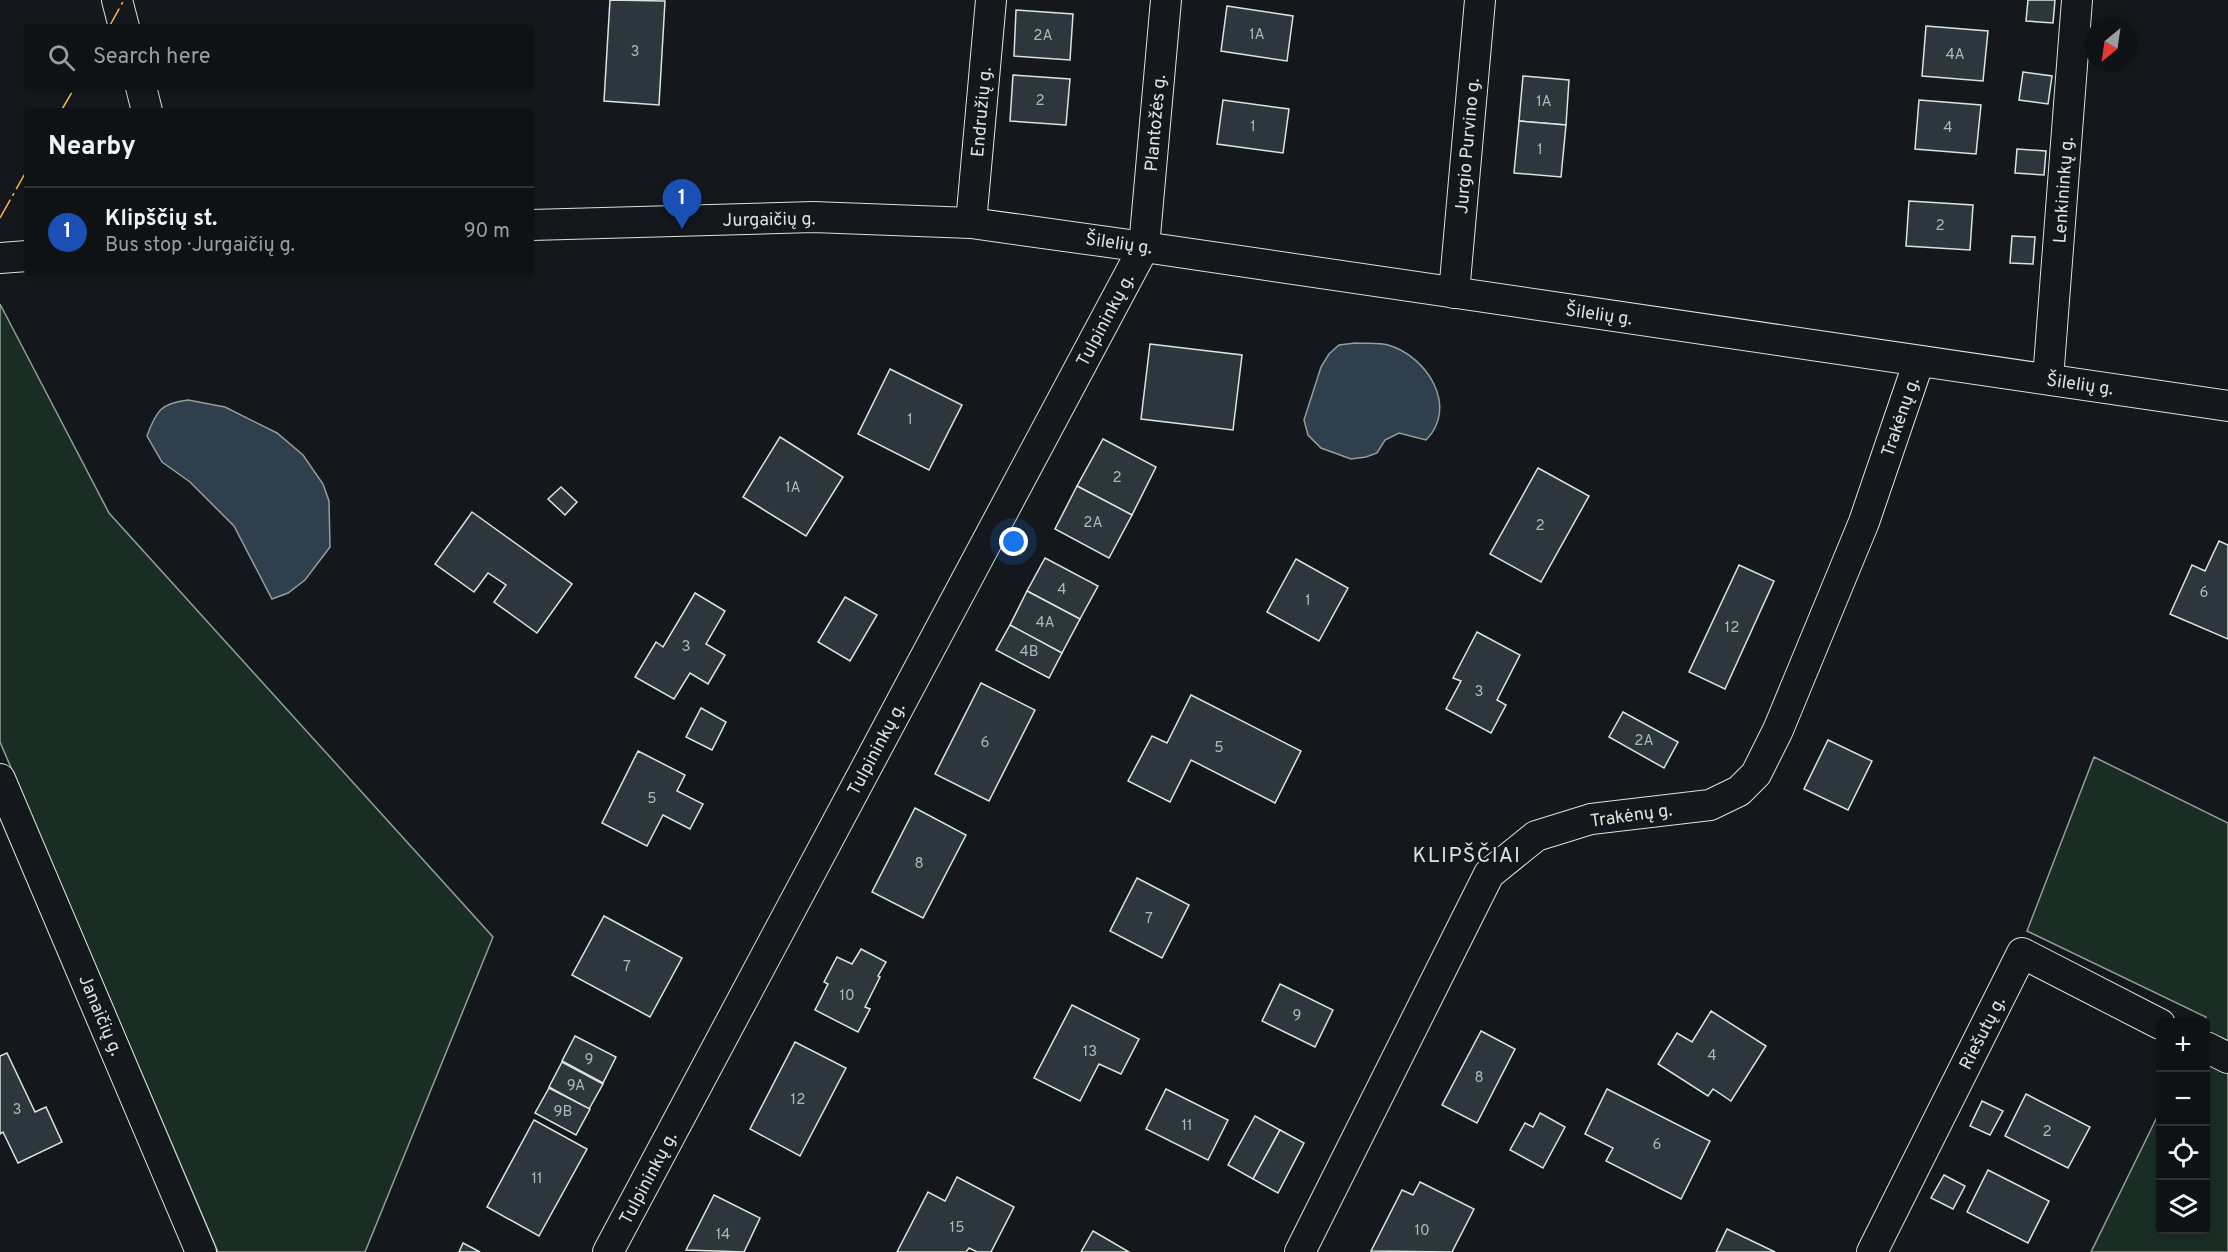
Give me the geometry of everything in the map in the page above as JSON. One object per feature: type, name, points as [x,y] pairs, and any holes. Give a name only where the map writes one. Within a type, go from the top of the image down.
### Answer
[{"type":"street","points":[[117,0],[123,24]]},
{"type":"street","name":"Endružių g.","points":[[971,223],[991,0]]},
{"type":"street","name":"Plantožės g.","points":[[1144,247],[1166,0]]},
{"type":"street","name":"Jurgio Purvino g.","points":[[1454,293],[1480,0]]},
{"type":"street","name":"Lenkininkų g.","points":[[2048,379],[2078,0]]},
{"type":"street","points":[[142,90],[146,108]]},
{"type":"street","name":"Jurgaičių g.","points":[[534,225],[813,217],[971,223]]},
{"type":"street","name":"Šilelių g.","points":[[971,223],[2228,406]]},
{"type":"street","name":"Tulpininkų g.","points":[[608,1252],[1144,247]]},
{"type":"street","points":[[0,258],[24,256]]},
{"type":"street","name":"Trakėnų g.","points":[[1300,1252],[1489,874],[1536,836],[1591,819],[1710,805],[1739,791],[1756,774],[1778,730],[1864,522],[1919,361]]},
{"type":"street","name":"Janaičių g.","points":[[0,778],[201,1252]]},
{"type":"street","name":"Riešutų g.","points":[[1872,1252],[2022,953],[2156,1022]]},
{"type":"street","points":[[2210,1049],[2228,1058]]},
{"type":"green space","points":[[0,304],[109,513],[493,937],[365,1252],[218,1252],[0,742]]},
{"type":"green space","points":[[2094,757],[2228,823],[2228,1252],[2091,1252],[2156,1119],[2156,1234],[2210,1234],[2210,1018],[2206,1018],[2027,931]]},
{"type":"water","points":[[1355,343],[1388,345],[1402,351],[1426,371],[1439,398],[1439,413],[1435,427],[1426,440],[1399,433],[1385,440],[1377,453],[1351,459],[1321,448],[1308,435],[1304,420],[1321,367],[1329,354],[1339,345]]},
{"type":"water","points":[[188,400],[225,407],[277,433],[303,455],[323,484],[329,501],[330,547],[305,580],[288,593],[272,599],[234,526],[190,482],[162,462],[147,436],[153,420],[161,410],[171,403]]},
{"type":"building","points":[[610,0],[665,1],[659,105],[604,101]]},
{"type":"building","points":[[2028,0],[2055,0],[2053,23],[2026,21]]},
{"type":"building","points":[[1227,6],[1293,16],[1287,61],[1221,51]]},
{"type":"building","points":[[1016,10],[1073,14],[1070,60],[1014,56]]},
{"type":"building","points":[[1926,26],[1988,31],[1983,81],[1922,76]]},
{"type":"building","points":[[2023,72],[2052,76],[2048,104],[2019,100]]},
{"type":"building","points":[[1013,75],[1070,79],[1066,125],[1010,121]]},
{"type":"building","points":[[1523,76],[1569,80],[1566,125],[1519,121]]},
{"type":"building","points":[[1223,100],[1289,109],[1283,153],[1217,144]]},
{"type":"building","points":[[1919,100],[1981,105],[1976,154],[1915,149]]},
{"type":"building","points":[[1519,121],[1566,125],[1561,177],[1514,173]]},
{"type":"building","points":[[2017,149],[2046,151],[2044,175],[2015,173]]},
{"type":"building","points":[[1909,201],[1973,205],[1970,250],[1906,246]]},
{"type":"building","points":[[2012,236],[2035,237],[2033,264],[2010,263]]},
{"type":"building","points":[[1150,344],[1242,355],[1233,430],[1141,419]]},
{"type":"building","points":[[890,369],[962,405],[929,470],[858,434]]},
{"type":"building","points":[[780,437],[843,477],[806,536],[743,497]]},
{"type":"building","points":[[1103,439],[1156,467],[1132,515],[1077,486]]},
{"type":"building","points":[[1538,468],[1589,496],[1541,582],[1490,554]]},
{"type":"building","points":[[1077,486],[1132,515],[1109,558],[1055,529]]},
{"type":"building","points":[[561,487],[577,502],[565,515],[548,499]]},
{"type":"building","points":[[472,512],[572,584],[537,633],[494,602],[506,585],[488,573],[474,592],[435,564]]},
{"type":"building","points":[[2219,541],[2228,545],[2228,639],[2170,614],[2192,565],[2205,571]]},
{"type":"building","points":[[1045,558],[1098,586],[1080,619],[1027,591]]},
{"type":"building","points":[[1296,559],[1348,588],[1319,641],[1267,612]]},
{"type":"building","points":[[1739,565],[1774,581],[1725,689],[1689,672]]},
{"type":"building","points":[[1027,591],[1080,619],[1062,653],[1010,625]]},
{"type":"building","points":[[695,593],[725,611],[706,644],[725,655],[708,684],[690,673],[674,699],[635,677],[656,642],[663,647]]},
{"type":"building","points":[[845,597],[877,615],[850,661],[818,642]]},
{"type":"building","points":[[1010,625],[1062,653],[1049,678],[996,650]]},
{"type":"building","points":[[1477,632],[1520,655],[1497,700],[1506,705],[1491,733],[1446,709],[1461,681],[1453,678]]},
{"type":"building","points":[[981,683],[1035,710],[989,801],[935,774]]},
{"type":"building","points":[[1191,695],[1301,751],[1275,803],[1191,760],[1170,802],[1128,781],[1152,736],[1167,743]]},
{"type":"building","points":[[701,708],[726,722],[712,750],[686,737]]},
{"type":"building","points":[[1623,712],[1678,742],[1664,768],[1609,737]]},
{"type":"building","points":[[1828,740],[1872,761],[1848,810],[1804,789]]},
{"type":"building","points":[[638,751],[685,775],[677,791],[703,804],[690,829],[663,815],[647,846],[602,823]]},
{"type":"building","points":[[915,808],[966,835],[923,918],[872,892]]},
{"type":"building","points":[[1137,878],[1189,905],[1162,958],[1110,931]]},
{"type":"building","points":[[604,916],[682,958],[650,1017],[572,975]]},
{"type":"building","points":[[861,949],[886,962],[865,1007],[870,1009],[858,1032],[815,1010],[828,984],[824,982],[837,957],[852,964]]},
{"type":"building","points":[[1280,984],[1333,1010],[1315,1047],[1262,1021]]},
{"type":"building","points":[[1072,1005],[1139,1039],[1121,1074],[1099,1064],[1080,1101],[1034,1078]]},
{"type":"building","points":[[1711,1011],[1766,1046],[1731,1101],[1713,1089],[1708,1096],[1658,1064],[1677,1033],[1692,1042]]},
{"type":"building","points":[[1481,1031],[1515,1049],[1477,1123],[1442,1105]]},
{"type":"building","points":[[575,1036],[616,1057],[603,1083],[562,1061]]},
{"type":"building","points":[[795,1042],[846,1068],[800,1156],[750,1129]]},
{"type":"building","points":[[7,1053],[35,1112],[46,1107],[62,1142],[18,1163],[3,1132],[0,1134],[0,1056]]},
{"type":"building","points":[[562,1062],[603,1084],[589,1109],[549,1087]]},
{"type":"building","points":[[549,1088],[590,1109],[576,1135],[535,1113]]},
{"type":"building","points":[[1166,1089],[1228,1120],[1208,1160],[1146,1129]]},
{"type":"building","points":[[1607,1089],[1710,1141],[1681,1199],[1606,1161],[1613,1148],[1585,1134]]},
{"type":"building","points":[[2026,1094],[2090,1127],[2068,1168],[2005,1136]]},
{"type":"building","points":[[1982,1101],[2003,1111],[1990,1135],[1970,1126]]},
{"type":"building","points":[[1540,1113],[1565,1127],[1543,1168],[1510,1150],[1525,1123],[1533,1127]]},
{"type":"building","points":[[1255,1116],[1280,1130],[1253,1179],[1228,1165]]},
{"type":"building","points":[[534,1120],[587,1149],[539,1236],[487,1207]]},
{"type":"building","points":[[1280,1130],[1304,1143],[1278,1193],[1253,1179]]},
{"type":"building","points":[[1988,1170],[2049,1201],[2028,1243],[1967,1212]]},
{"type":"building","points":[[1944,1175],[1965,1186],[1953,1209],[1931,1198]]},
{"type":"building","points":[[957,1177],[1014,1207],[991,1252],[977,1252],[969,1248],[966,1252],[897,1252],[928,1192],[945,1201]]},
{"type":"building","points":[[1420,1182],[1474,1209],[1452,1252],[1371,1251],[1402,1190],[1413,1195]]},
{"type":"building","points":[[714,1195],[760,1218],[744,1252],[686,1250]]},
{"type":"building","points":[[1727,1229],[1775,1252],[1716,1252]]},
{"type":"building","points":[[1093,1231],[1129,1252],[1081,1252]]},
{"type":"building","points":[[463,1243],[480,1252],[459,1252]]},
{"type":"power","points":[[111,24],[124,0]]},
{"type":"power","points":[[63,108],[73,90]]},
{"type":"power","points":[[0,218],[24,175]]},
{"type":"place","name":"Klipščių st.","points":[[682,229]]},
{"type":"district","name":"KLIPŠČIAI","points":[[1467,855]]}]
